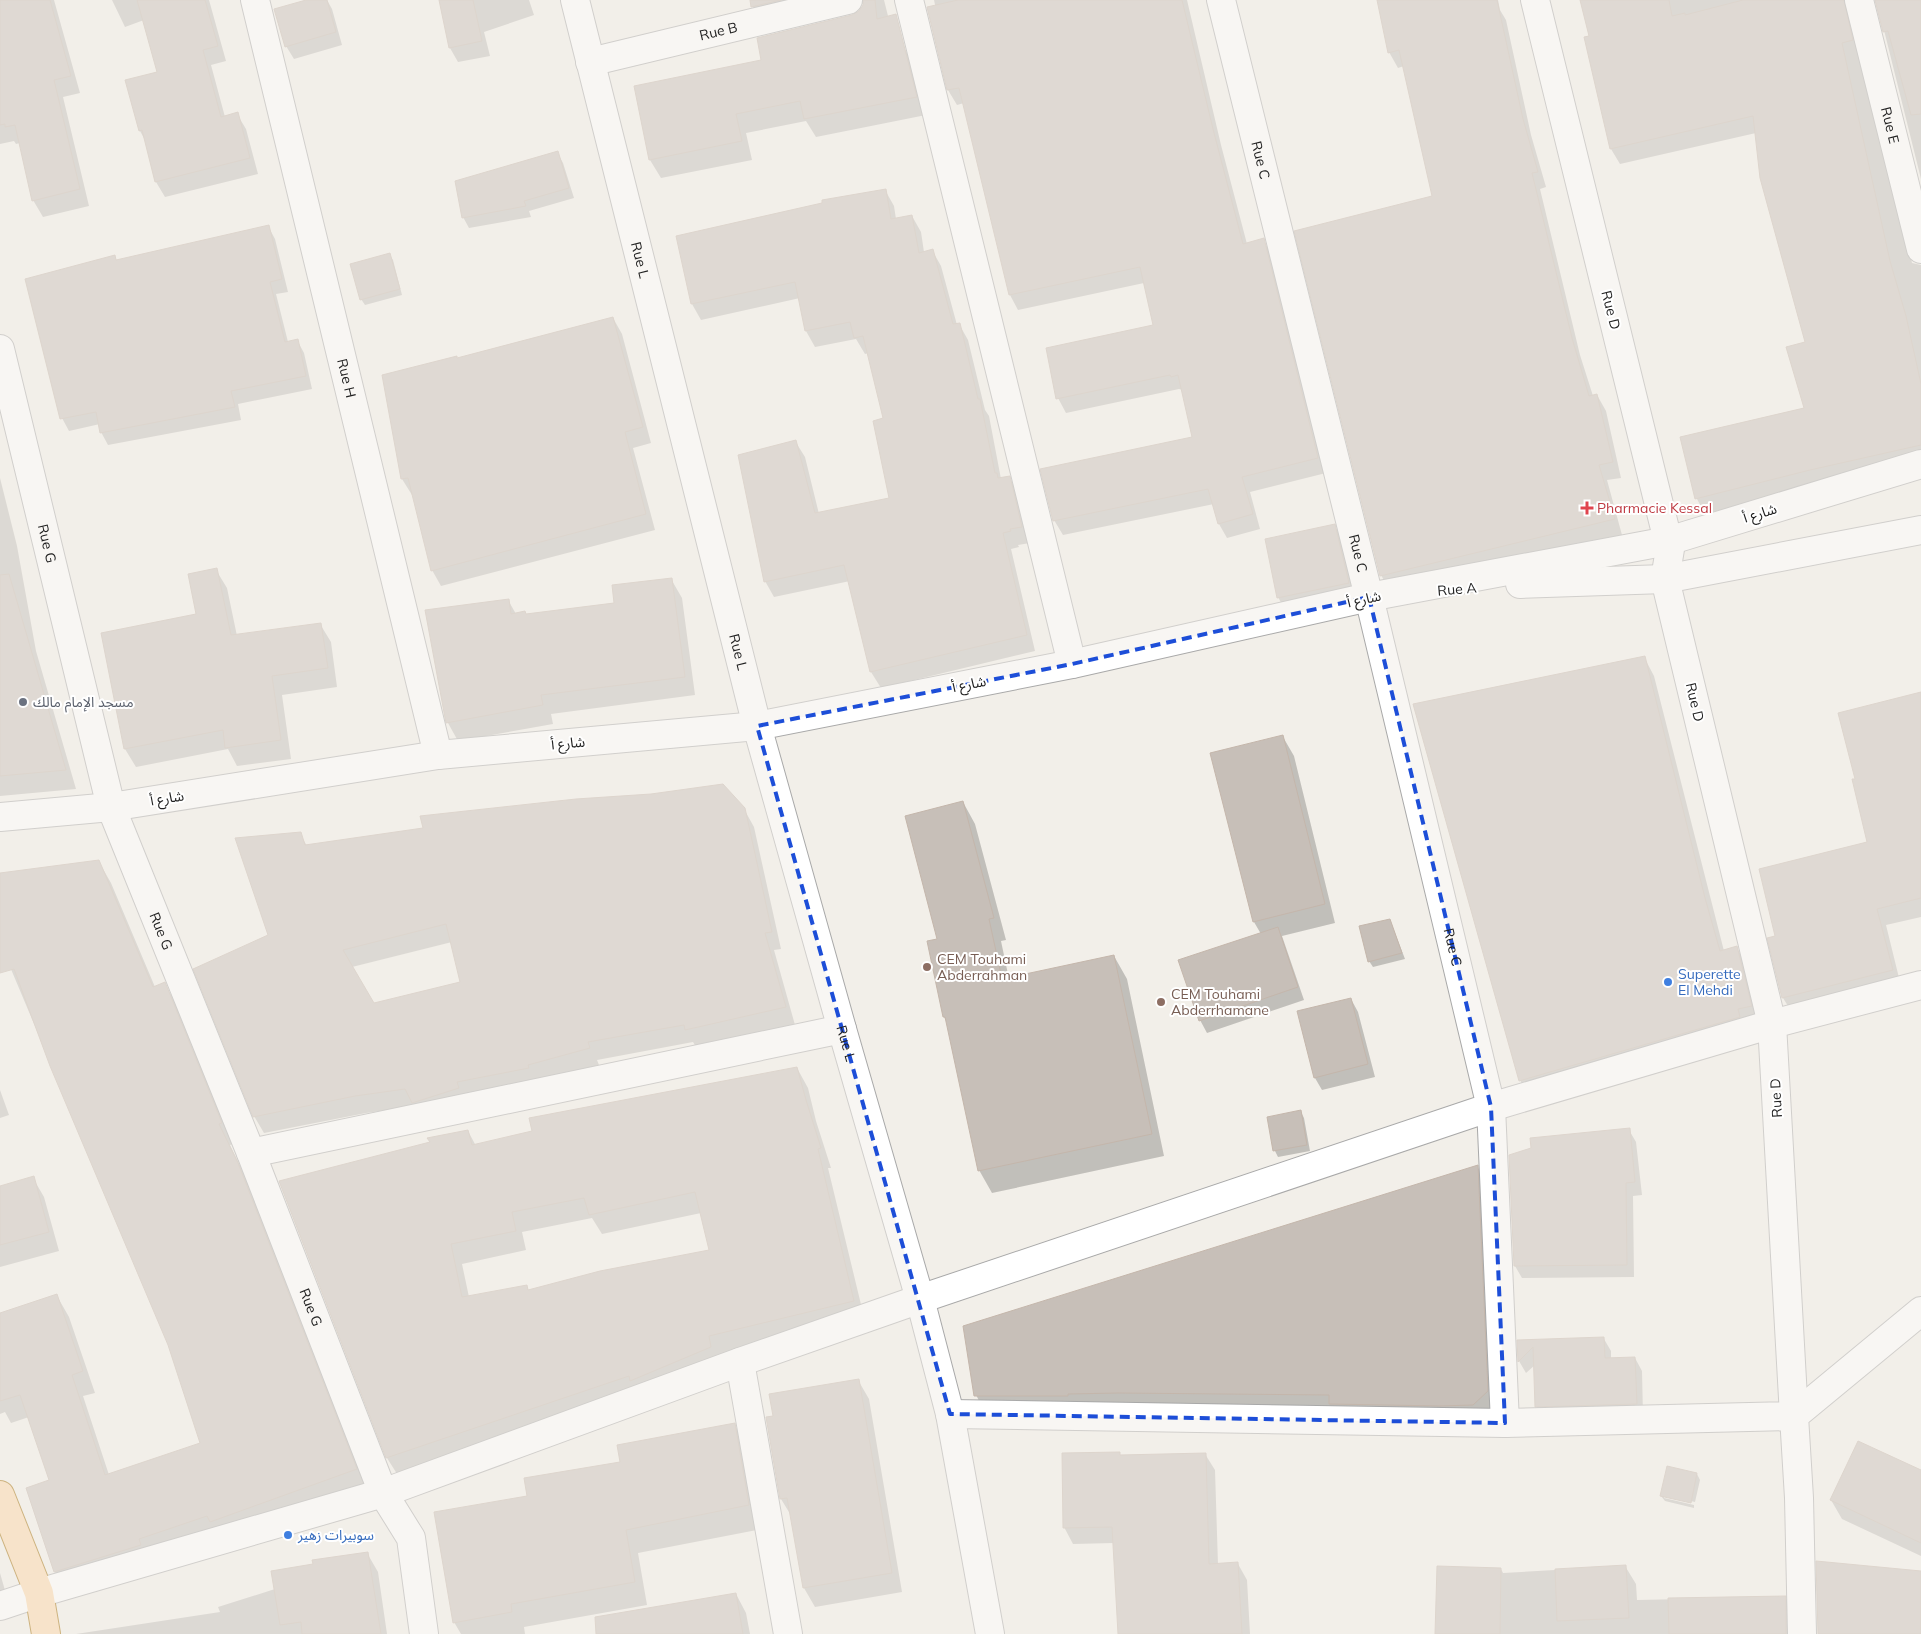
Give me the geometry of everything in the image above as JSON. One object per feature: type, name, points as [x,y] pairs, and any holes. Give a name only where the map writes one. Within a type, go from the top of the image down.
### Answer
[{"type":"main road","points":[[0,1495],[39,1593],[46,1634]]},
{"type":"street","name":"Rue H","points":[[254,0],[438,755]]},
{"type":"street","name":"Rue L","points":[[575,0],[757,726],[920,1299],[950,1414],[990,1634]]},
{"type":"street","name":"Rue B","points":[[590,62],[848,0]]},
{"type":"street","points":[[909,0],[1072,664]]},
{"type":"street","name":"Rue C","points":[[1221,0],[1369,597],[1491,1107],[1505,1424]]},
{"type":"street","name":"Rue D","points":[[1535,0],[1670,542],[1665,579],[1772,1024],[1800,1498],[1802,1634]]},
{"type":"street","name":"Rue E","points":[[1859,0],[1921,249]]},
{"type":"street","name":"Rue G","points":[[0,349],[111,807],[251,1153],[383,1493],[411,1538],[424,1634]]},
{"type":"street","name":"شارع أ","points":[[1464,588],[1670,542],[1921,464]]},
{"type":"street","points":[[1665,579],[1921,530]]},
{"type":"street","name":"شارع أ","points":[[0,817],[111,807],[438,755],[757,726],[1072,664],[1369,597],[1670,542]]},
{"type":"street","name":"Rue A","points":[[1369,597],[1545,582],[1665,579]]},
{"type":"street","points":[[0,1606],[383,1493],[740,1362],[920,1299],[1491,1107],[1772,1024],[1921,985]]},
{"type":"street","points":[[251,1153],[842,1029]]},
{"type":"street","points":[[950,1414],[1505,1424],[1794,1416],[1921,1311]]},
{"type":"street","points":[[740,1362],[788,1634]]},
{"type":"highlighted area","points":[[1369,597],[1491,1107],[1505,1423],[950,1414],[757,726],[1072,664]]},
{"type":"building","points":[[0,0],[50,0],[71,76],[54,80],[80,189],[32,201],[15,125],[5,127],[5,124],[0,125]]},
{"type":"building","points":[[137,0],[205,0],[218,46],[203,50],[221,117],[238,112],[250,158],[155,182],[142,130],[139,131],[125,80],[157,72]]},
{"type":"building","points":[[306,0],[327,0],[336,32],[285,47],[274,9]]},
{"type":"building","points":[[439,0],[473,0],[482,41],[449,48]]},
{"type":"building","points":[[750,0],[781,0],[751,7]]},
{"type":"building","points":[[863,0],[875,0],[877,19],[896,14],[917,97],[804,119],[800,101],[736,114],[742,141],[649,160],[634,86],[761,60],[757,38],[852,15],[859,11],[863,5]]},
{"type":"building","points":[[958,0],[1182,0],[1243,244],[1264,238],[1318,458],[1242,477],[1253,514],[1218,524],[1208,489],[1053,521],[1040,469],[1192,437],[1178,375],[1171,377],[1170,375],[1056,399],[1046,348],[1153,325],[1140,267],[1009,295],[959,88],[947,90],[927,7]]},
{"type":"building","points":[[1377,0],[1497,0],[1523,119],[1538,172],[1532,173],[1572,338],[1589,396],[1597,394],[1613,462],[1599,465],[1615,519],[1380,576],[1294,231],[1432,196],[1399,50],[1388,53]]},
{"type":"building","points":[[1580,0],[1669,0],[1672,16],[1685,13],[1685,15],[1743,0],[1844,0],[1853,40],[1842,43],[1890,261],[1906,316],[1921,384],[1921,445],[1695,499],[1680,437],[1804,408],[1786,347],[1805,342],[1760,178],[1753,116],[1610,149],[1584,37],[1589,36]]},
{"type":"building","points":[[1875,0],[1921,0],[1921,114],[1911,115],[1888,31],[1883,32]]},
{"type":"building","points":[[558,151],[569,188],[524,201],[526,206],[462,218],[455,181]]},
{"type":"building","points":[[886,189],[891,219],[912,215],[919,253],[933,249],[953,324],[960,323],[978,399],[980,399],[995,473],[997,473],[998,478],[1010,476],[1022,527],[1010,529],[1011,531],[1003,533],[1027,635],[870,672],[844,565],[764,582],[738,455],[796,440],[815,513],[889,498],[873,421],[883,418],[863,336],[854,338],[850,322],[805,331],[795,282],[691,304],[676,236],[822,203],[822,200]]},
{"type":"building","points":[[269,225],[282,279],[270,282],[285,342],[298,339],[306,376],[231,391],[235,407],[100,433],[96,412],[60,419],[25,279],[115,255],[116,260]]},
{"type":"building","points":[[390,253],[400,289],[360,300],[350,264]]},
{"type":"building","points":[[613,317],[643,427],[625,432],[646,514],[431,571],[408,478],[401,479],[382,375],[457,356],[457,358]]},
{"type":"building","points":[[1335,524],[1349,583],[1277,598],[1265,539]]},
{"type":"building","points":[[217,568],[231,635],[321,623],[328,668],[272,676],[281,740],[225,748],[223,730],[124,749],[101,633],[196,614],[188,574]]},
{"type":"building","name":"مسجد الإمام مالك","points":[[9,574],[66,770],[0,776],[0,575]]},
{"type":"building","points":[[672,578],[685,677],[541,695],[543,705],[446,723],[425,610],[509,599],[511,614],[525,611],[526,614],[614,603],[612,585]]},
{"type":"building","points":[[1645,656],[1720,951],[1737,946],[1752,1006],[1738,1009],[1740,1017],[1519,1081],[1413,704]]},
{"type":"building","points":[[1921,692],[1921,898],[1877,909],[1893,970],[1782,998],[1767,938],[1775,936],[1759,869],[1867,842],[1852,779],[1855,779],[1838,713]]},
{"type":"building","points":[[1283,735],[1325,904],[1253,922],[1210,753]]},
{"type":"building","points":[[723,784],[745,808],[772,932],[765,933],[786,1007],[685,1030],[684,1025],[588,1042],[590,1048],[528,1065],[529,1068],[457,1082],[459,1088],[412,1103],[405,1089],[355,1096],[253,1117],[193,969],[268,935],[235,838],[301,832],[305,845],[423,828],[420,816],[576,799],[651,794]],"holes":[[[446,924],[460,982],[374,1003],[343,950]]]},
{"type":"building","points":[[963,801],[994,918],[989,919],[1002,979],[1114,955],[1152,1134],[978,1171],[927,941],[937,939],[905,816]]},
{"type":"building","points":[[99,860],[153,987],[165,982],[222,1123],[219,1124],[238,1163],[357,1469],[210,1522],[207,1516],[139,1539],[141,1545],[54,1572],[26,1488],[49,1480],[20,1395],[0,1401],[0,1313],[57,1294],[83,1371],[72,1375],[105,1475],[200,1443],[168,1345],[50,1066],[14,969],[0,973],[0,873]]},
{"type":"building","points":[[1390,919],[1402,953],[1368,962],[1359,926]]},
{"type":"building","points":[[1278,927],[1298,987],[1199,1021],[1178,960]]},
{"type":"building","points":[[1351,998],[1368,1064],[1314,1078],[1297,1011]]},
{"type":"building","points":[[797,1067],[821,1148],[818,1149],[854,1301],[709,1336],[711,1347],[630,1381],[629,1376],[386,1458],[279,1181],[430,1142],[427,1138],[468,1130],[472,1145],[532,1131],[529,1118]],"holes":[[[695,1192],[709,1250],[600,1271],[528,1290],[527,1285],[462,1297],[451,1244],[516,1231],[512,1212],[584,1198],[589,1215]]]},
{"type":"building","points":[[1301,1110],[1307,1145],[1273,1151],[1267,1117]]},
{"type":"building","points":[[1630,1128],[1635,1182],[1626,1183],[1627,1265],[1514,1266],[1509,1155],[1531,1148],[1530,1138]]},
{"type":"building","points":[[1478,1165],[1488,1391],[1473,1405],[1329,1404],[1329,1395],[1119,1393],[1068,1394],[1068,1396],[974,1396],[963,1326]]},
{"type":"building","points":[[34,1176],[49,1232],[0,1245],[0,1186]]},
{"type":"building","points":[[1604,1337],[1605,1358],[1635,1357],[1637,1404],[1535,1407],[1533,1347],[1518,1362],[1517,1340]]},
{"type":"building","points":[[859,1379],[892,1573],[803,1588],[787,1498],[780,1499],[766,1417],[773,1416],[769,1394]]},
{"type":"building","points":[[735,1423],[749,1505],[626,1530],[635,1582],[511,1604],[512,1612],[453,1623],[434,1512],[527,1496],[524,1478],[620,1462],[617,1445]]},
{"type":"building","points":[[1858,1441],[1921,1470],[1921,1543],[1830,1500]]},
{"type":"building","points":[[1120,1452],[1120,1455],[1206,1453],[1209,1564],[1238,1562],[1242,1634],[1118,1634],[1112,1527],[1063,1528],[1062,1453]]},
{"type":"building","points":[[1667,1466],[1697,1473],[1691,1503],[1660,1496]]},
{"type":"building","points":[[368,1552],[381,1634],[302,1634],[301,1622],[280,1625],[271,1571],[313,1564],[312,1560]]},
{"type":"building","points":[[1816,1561],[1921,1571],[1921,1634],[1818,1634]]},
{"type":"building","points":[[1626,1565],[1629,1618],[1557,1621],[1555,1569]]},
{"type":"building","points":[[1437,1566],[1501,1568],[1500,1634],[1435,1634]]},
{"type":"building","points":[[736,1593],[743,1634],[596,1634],[595,1617]]},
{"type":"building","points":[[1786,1596],[1786,1634],[1669,1634],[1668,1598]]},
{"type":"place","name":"Pharmacie Kessal","points":[[1587,508]]},
{"type":"place","name":"مسجد الإمام مالك","points":[[23,702]]},
{"type":"place","name":"CEM Touhami Abderrahman","points":[[927,967]]},
{"type":"place","name":"Superette El Mehdi","points":[[1668,982]]},
{"type":"place","name":"CEM Touhami Abderrhamane","points":[[1161,1002]]},
{"type":"place","name":"سوبيرات زهير","points":[[288,1535]]}]
